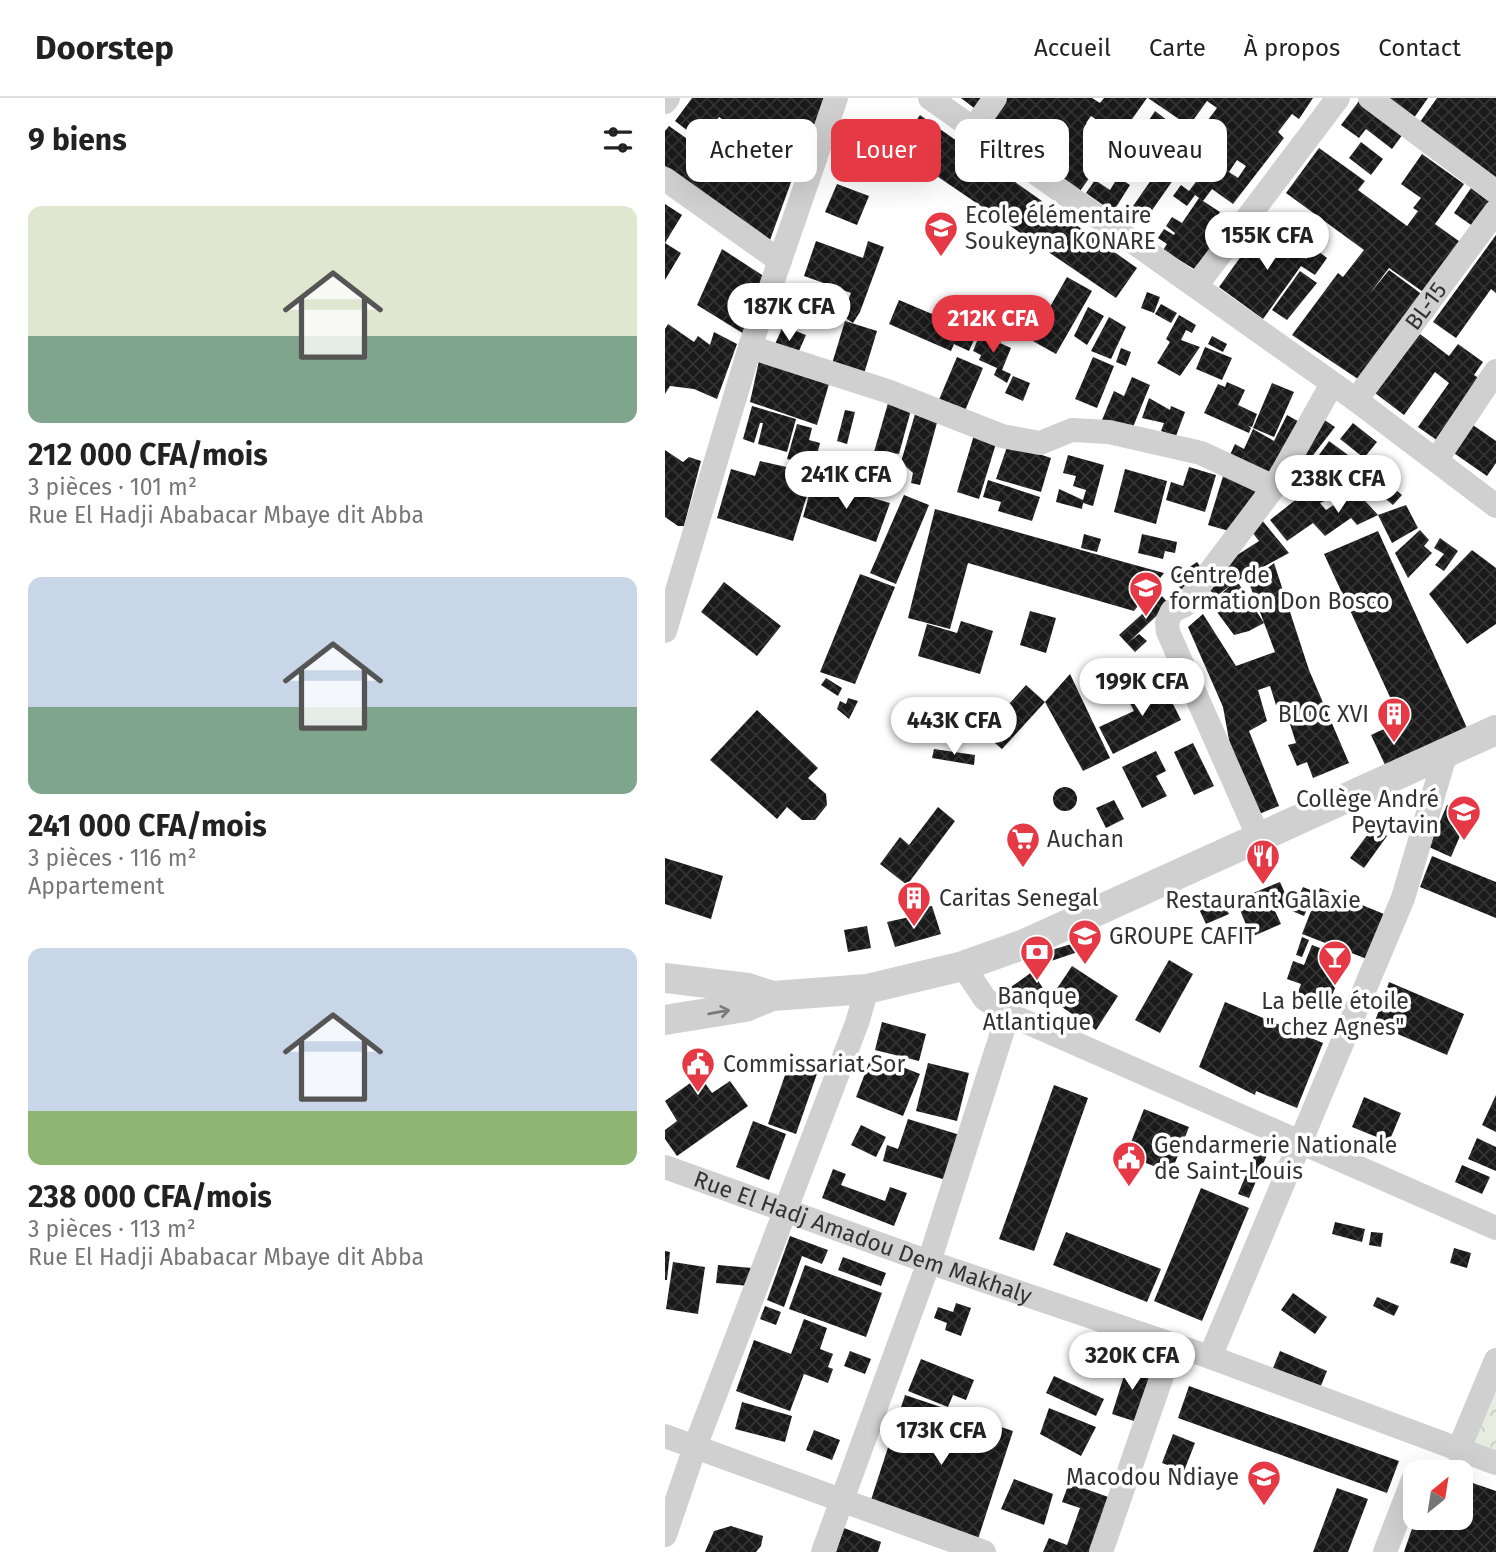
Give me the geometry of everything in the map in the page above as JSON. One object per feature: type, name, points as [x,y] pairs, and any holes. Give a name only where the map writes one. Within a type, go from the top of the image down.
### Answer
[{"type":"street","points":[[665,631],[750,347],[836,98]]},
{"type":"street","points":[[930,98],[961,119]]},
{"type":"street","points":[[980,119],[995,98]]},
{"type":"street","points":[[1196,286],[1338,98]]},
{"type":"street","points":[[1370,98],[1496,192]]},
{"type":"street","points":[[665,179],[780,261]]},
{"type":"street","points":[[1050,182],[1356,400],[1496,506]]},
{"type":"street","name":"BL-15","points":[[1356,400],[1496,211]]},
{"type":"street","points":[[750,347],[887,391],[1002,436],[1040,443],[1072,430],[1109,432],[1201,453],[1274,487]]},
{"type":"street","points":[[1437,459],[1496,371]]},
{"type":"street","points":[[1259,838],[1168,632],[1167,622],[1172,611],[1185,605],[1274,487],[1332,384]]},
{"type":"street","points":[[665,1020],[745,1007],[772,996],[867,989],[963,966],[1058,932],[1496,730]]},
{"type":"street","points":[[1210,1357],[1297,1143],[1403,898],[1446,752]]},
{"type":"street","points":[[963,966],[985,999],[1008,1014],[1496,1228]]},
{"type":"street","points":[[665,978],[748,988],[772,996]]},
{"type":"street","points":[[665,1535],[695,1447],[857,1023],[867,989]]},
{"type":"street","points":[[824,1552],[929,1262],[1008,1014]]},
{"type":"street","name":"Rue El Hadj Amadou Dem Makhaly","points":[[665,1167],[929,1262],[1210,1357],[1496,1463]]},
{"type":"street","points":[[1101,1552],[1173,1345]]},
{"type":"street","points":[[1458,1451],[1496,1360]]},
{"type":"street","points":[[665,1436],[984,1552]]},
{"type":"street","points":[[1421,1460],[1429,1438]]},
{"type":"street","points":[[1385,1552],[1403,1506]]},
{"type":"green space","points":[[1496,1391],[1496,1458],[1470,1450]]},
{"type":"building","points":[[692,98],[824,98],[817,119],[686,119],[686,129],[675,121]]},
{"type":"building","points":[[961,98],[987,98],[978,111]]},
{"type":"building","points":[[1001,98],[1092,98],[1100,103],[1104,98],[1147,98],[1132,119],[1095,119],[1091,116],[1083,119],[1083,182],[1086,182],[1080,191],[1068,182],[1069,119],[985,119]]},
{"type":"building","points":[[1148,98],[1313,98],[1299,119],[1292,114],[1278,132],[1284,138],[1233,204],[1212,189],[1203,201],[1220,212],[1205,234],[1216,242],[1194,269],[1163,250],[1167,244],[1158,238],[1164,229],[1174,235],[1166,226],[1172,217],[1182,223],[1199,198],[1195,195],[1187,206],[1173,196],[1181,185],[1189,191],[1196,182],[1227,182],[1227,119],[1209,119],[1217,108],[1207,101],[1194,119],[1179,119]],"holes":[[[1237,160],[1246,166],[1238,178],[1229,172]]]},
{"type":"building","points":[[1378,98],[1428,98],[1411,122]]},
{"type":"building","points":[[1437,98],[1496,98],[1496,187],[1415,129]]},
{"type":"building","points":[[1359,101],[1403,134],[1392,149],[1366,129],[1359,138],[1341,125]]},
{"type":"building","points":[[1155,111],[1166,119],[1150,119]]},
{"type":"building","points":[[669,126],[686,138],[686,181],[665,166],[665,131]]},
{"type":"building","points":[[941,130],[955,140],[955,182],[1015,182],[1137,268],[1116,298],[941,179]]},
{"type":"building","points":[[1361,142],[1383,159],[1371,175],[1349,158]]},
{"type":"building","points":[[1319,148],[1365,181],[1358,190],[1407,226],[1418,211],[1413,208],[1421,198],[1401,184],[1422,154],[1464,184],[1435,224],[1463,244],[1426,294],[1389,268],[1368,296],[1389,270],[1427,298],[1364,383],[1292,335],[1338,273],[1343,277],[1364,250],[1286,193]]},
{"type":"building","points":[[688,182],[791,182],[770,240]]},
{"type":"building","points":[[1094,182],[1110,190],[1115,182],[1130,185],[1113,212],[1086,193]]},
{"type":"building","points":[[1150,182],[1172,182],[1148,216],[1133,206]]},
{"type":"building","points":[[837,184],[869,196],[857,225],[825,212]]},
{"type":"building","points":[[1471,188],[1491,203],[1474,227],[1454,213]]},
{"type":"building","points":[[665,204],[682,215],[665,243]]},
{"type":"building","points":[[1262,227],[1306,259],[1314,248],[1327,258],[1315,275],[1301,266],[1263,319],[1219,287]]},
{"type":"building","points":[[1496,235],[1496,293],[1491,289],[1456,338],[1433,322]]},
{"type":"building","points":[[816,241],[863,258],[868,241],[884,247],[860,312],[853,323],[813,296],[822,283],[847,303],[851,293],[804,276]]},
{"type":"building","points":[[665,243],[681,253],[665,280]]},
{"type":"building","points":[[722,249],[765,277],[749,337],[697,305]]},
{"type":"building","points":[[1300,271],[1317,283],[1287,320],[1272,310]]},
{"type":"building","points":[[1067,277],[1092,291],[1056,354],[1031,340]]},
{"type":"building","points":[[1147,292],[1160,297],[1154,313],[1141,308]]},
{"type":"building","points":[[899,300],[977,333],[969,351],[954,344],[951,351],[889,324]]},
{"type":"building","points":[[1161,304],[1177,313],[1171,323],[1155,314]]},
{"type":"building","points":[[1088,307],[1104,316],[1087,345],[1074,336]]},
{"type":"building","points":[[1179,315],[1196,325],[1192,333],[1186,330],[1181,340],[1200,347],[1180,376],[1157,363],[1170,342],[1166,339]]},
{"type":"building","points":[[1109,317],[1126,327],[1111,359],[1091,351]]},
{"type":"building","points":[[845,321],[877,331],[863,377],[831,367]]},
{"type":"building","points":[[668,324],[694,342],[698,336],[710,345],[714,332],[737,344],[717,399],[694,389],[670,386],[665,394],[665,329]]},
{"type":"building","points":[[783,326],[806,335],[795,360],[772,351]]},
{"type":"building","points":[[980,334],[1011,348],[1002,370],[1011,374],[1007,383],[994,375],[997,368],[979,360],[981,355],[973,351]]},
{"type":"building","points":[[1420,334],[1449,356],[1458,344],[1483,362],[1474,375],[1485,382],[1441,443],[1418,427],[1449,383],[1435,372],[1404,415],[1375,393]]},
{"type":"building","points":[[1212,336],[1227,344],[1223,352],[1208,344]]},
{"type":"building","points":[[1205,347],[1232,358],[1222,380],[1196,369]]},
{"type":"building","points":[[1121,348],[1131,352],[1126,366],[1116,362]]},
{"type":"building","points":[[760,356],[831,377],[817,425],[750,402]]},
{"type":"building","points":[[957,357],[983,368],[964,413],[938,402]]},
{"type":"building","points":[[1093,357],[1114,366],[1097,408],[1075,399]]},
{"type":"building","points":[[1013,376],[1030,383],[1023,401],[1005,393]]},
{"type":"building","points":[[1132,377],[1150,385],[1131,432],[1102,420],[1114,391],[1124,396]]},
{"type":"building","points":[[1227,382],[1245,390],[1238,405],[1257,414],[1252,427],[1248,426],[1251,428],[1249,433],[1204,413],[1218,384],[1225,387]]},
{"type":"building","points":[[1272,383],[1294,392],[1274,437],[1253,428]]},
{"type":"building","points":[[1149,398],[1170,410],[1171,406],[1185,412],[1176,436],[1161,431],[1164,423],[1142,418]]},
{"type":"building","points":[[888,403],[911,410],[899,454],[892,453],[891,458],[885,457],[883,462],[872,459]]},
{"type":"building","points":[[752,406],[796,419],[787,452],[758,444],[763,423],[760,423],[754,443],[743,439]]},
{"type":"building","points":[[845,410],[855,412],[847,444],[837,441]]},
{"type":"building","points":[[915,414],[938,419],[920,485],[911,483],[913,473],[901,462]]},
{"type":"building","points":[[1287,415],[1305,425],[1275,480],[1229,457],[1235,444],[1244,449],[1253,429],[1274,441]]},
{"type":"building","points":[[1320,417],[1335,427],[1303,468],[1292,461]]},
{"type":"building","points":[[1467,421],[1496,441],[1496,463],[1487,476],[1448,449]]},
{"type":"building","points":[[1353,423],[1377,442],[1364,458],[1340,439]]},
{"type":"building","points":[[797,424],[812,428],[809,440],[820,443],[814,466],[787,459]]},
{"type":"building","points":[[974,435],[998,437],[979,499],[957,492]]},
{"type":"building","points":[[1329,441],[1359,463],[1343,483],[1314,462]]},
{"type":"building","points":[[1008,444],[1051,458],[1041,492],[996,479]]},
{"type":"building","points":[[665,450],[683,462],[689,457],[701,461],[684,526],[678,526],[665,517]]},
{"type":"building","points":[[1068,455],[1104,465],[1093,506],[1083,503],[1082,509],[1056,502],[1059,489],[1083,500],[1086,490],[1073,486],[1076,476],[1063,473]]},
{"type":"building","points":[[760,461],[804,471],[797,489],[808,492],[793,541],[717,518],[731,469],[755,476]]},
{"type":"building","points":[[818,462],[853,474],[848,489],[813,476]]},
{"type":"building","points":[[1189,467],[1216,475],[1205,512],[1166,500],[1171,482],[1183,486]]},
{"type":"building","points":[[1125,469],[1167,481],[1156,524],[1114,512]]},
{"type":"building","points":[[1224,473],[1260,492],[1236,533],[1208,525]]},
{"type":"building","points":[[988,480],[1040,497],[1032,521],[998,511],[1001,502],[983,497]]},
{"type":"building","points":[[813,481],[890,503],[876,542],[803,517]]},
{"type":"building","points":[[1327,481],[1337,496],[1320,503],[1326,510],[1356,491],[1378,515],[1357,525],[1351,518],[1325,536],[1313,523],[1287,541],[1270,520],[1308,490]]},
{"type":"building","points":[[1391,486],[1402,495],[1393,505],[1382,496]]},
{"type":"building","points":[[904,495],[929,505],[896,584],[870,573]]},
{"type":"building","points":[[1406,505],[1418,528],[1392,543],[1378,515]]},
{"type":"building","points":[[935,509],[1164,573],[1134,611],[968,563],[950,629],[908,618]]},
{"type":"building","points":[[1261,519],[1289,553],[1237,581],[1264,623],[1234,635],[1211,604],[1232,584],[1217,596],[1204,586],[1220,566],[1259,541],[1252,532]]},
{"type":"building","points":[[1420,530],[1429,540],[1424,546],[1432,553],[1408,578],[1395,553]]},
{"type":"building","points":[[1378,531],[1467,728],[1386,767],[1371,735],[1401,721],[1324,554]]},
{"type":"building","points":[[1084,534],[1101,539],[1097,552],[1081,548]]},
{"type":"building","points":[[1142,534],[1177,542],[1175,553],[1165,551],[1163,559],[1138,553]]},
{"type":"building","points":[[1440,538],[1458,551],[1444,571],[1435,565],[1444,554],[1434,548]]},
{"type":"building","points":[[1472,550],[1496,568],[1496,624],[1467,644],[1429,594]]},
{"type":"building","points":[[1197,562],[1206,575],[1182,591],[1173,578]]},
{"type":"building","points":[[1274,563],[1309,670],[1349,763],[1313,778],[1307,762],[1297,766],[1288,745],[1296,743],[1283,702],[1276,705],[1270,686],[1258,690],[1267,721],[1249,731],[1279,806],[1259,814],[1229,740],[1223,707],[1188,627],[1203,614],[1236,666],[1275,652],[1249,583]]},
{"type":"building","points":[[860,574],[895,587],[855,684],[820,672]]},
{"type":"building","points":[[724,582],[781,626],[757,656],[701,612]]},
{"type":"building","name":"Centre de formation Don Bosco","points":[[1162,596],[1169,604],[1130,641],[1139,634],[1147,641],[1135,652],[1119,635]]},
{"type":"building","points":[[1030,611],[1056,618],[1046,653],[1020,645]]},
{"type":"building","points":[[961,621],[993,631],[980,674],[918,656],[927,624],[957,633]]},
{"type":"building","points":[[1070,674],[1110,758],[1083,771],[1045,702]]},
{"type":"building","points":[[826,678],[842,688],[838,696],[821,685]]},
{"type":"building","points":[[1161,680],[1181,720],[1113,754],[1099,727],[1134,711],[1126,696]]},
{"type":"building","points":[[1026,685],[1045,702],[1002,749],[983,733]]},
{"type":"building","points":[[848,698],[858,701],[849,719],[837,709],[840,701],[846,704]]},
{"type":"building","points":[[757,710],[818,768],[808,778],[826,794],[827,805],[815,820],[802,820],[787,807],[777,819],[710,760]]},
{"type":"building","points":[[1193,743],[1214,786],[1194,795],[1174,752]]},
{"type":"building","points":[[934,749],[975,755],[974,765],[932,758]]},
{"type":"building","points":[[1156,751],[1166,771],[1156,776],[1167,796],[1142,808],[1122,767]]},
{"type":"building","points":[[1065,787],[1073,791],[1077,799],[1073,807],[1065,811],[1057,807],[1053,799],[1057,791]]},
{"type":"building","points":[[1114,800],[1124,819],[1106,828],[1096,808]]},
{"type":"building","points":[[1447,805],[1469,815],[1451,857],[1429,847]]},
{"type":"building","points":[[938,807],[955,821],[907,885],[880,864],[900,837],[909,845]]},
{"type":"building","points":[[1374,826],[1387,836],[1364,868],[1350,858]]},
{"type":"building","points":[[1432,856],[1496,882],[1496,918],[1420,887]]},
{"type":"building","points":[[665,858],[723,876],[711,919],[665,904]]},
{"type":"building","points":[[1280,882],[1290,905],[1275,911],[1281,924],[1251,937],[1236,900]]},
{"type":"building","points":[[1303,887],[1315,892],[1304,916],[1292,911]]},
{"type":"building","points":[[1320,888],[1384,914],[1367,959],[1302,934]]},
{"type":"building","points":[[1221,897],[1229,914],[1206,924],[1198,907]]},
{"type":"building","name":"Caritas Senegal","points":[[932,906],[941,934],[895,947],[887,922],[914,916],[913,909]]},
{"type":"building","points":[[867,926],[871,948],[848,952],[844,930]]},
{"type":"building","points":[[1302,937],[1309,940],[1302,957],[1296,955]]},
{"type":"building","points":[[1078,942],[1081,951],[1048,962],[1045,952]]},
{"type":"building","points":[[1312,945],[1347,958],[1331,998],[1324,996],[1320,1006],[1296,997],[1301,984],[1287,979],[1293,961],[1304,965]]},
{"type":"building","points":[[1169,960],[1193,974],[1160,1033],[1135,1020]]},
{"type":"building","points":[[1072,966],[1118,996],[1096,1030],[1050,999]]},
{"type":"building","points":[[1032,972],[1045,991],[1012,1013],[1000,995]]},
{"type":"building","points":[[1389,982],[1464,1014],[1447,1055],[1374,1024]]},
{"type":"building","points":[[1225,1002],[1323,1043],[1297,1108],[1256,1091],[1255,1095],[1199,1067]]},
{"type":"building","points":[[882,1022],[926,1034],[919,1061],[875,1050]]},
{"type":"building","points":[[792,1055],[820,1065],[796,1134],[768,1124]]},
{"type":"building","points":[[872,1055],[920,1074],[903,1116],[856,1097]]},
{"type":"building","points":[[928,1063],[969,1073],[957,1121],[916,1111]]},
{"type":"building","points":[[700,1076],[712,1093],[730,1081],[748,1106],[677,1156],[665,1139],[665,1130],[677,1121],[665,1101]]},
{"type":"building","points":[[1054,1085],[1088,1098],[1034,1251],[999,1239]]},
{"type":"building","points":[[1496,1095],[1496,1132],[1482,1125]]},
{"type":"building","points":[[1364,1097],[1401,1113],[1389,1142],[1352,1127]]},
{"type":"building","points":[[1144,1109],[1189,1127],[1171,1173],[1126,1155]]},
{"type":"building","points":[[908,1119],[960,1135],[946,1180],[883,1161],[887,1145],[898,1149]]},
{"type":"building","points":[[753,1121],[786,1134],[769,1180],[736,1167]]},
{"type":"building","points":[[861,1125],[886,1137],[876,1157],[851,1145]]},
{"type":"building","points":[[1477,1138],[1496,1147],[1496,1171],[1468,1159]]},
{"type":"building","points":[[1256,1151],[1267,1155],[1249,1198],[1238,1194]]},
{"type":"building","points":[[1462,1165],[1490,1177],[1482,1194],[1455,1182]]},
{"type":"building","points":[[833,1169],[846,1174],[841,1185],[885,1201],[890,1187],[907,1193],[894,1226],[822,1198]]},
{"type":"building","points":[[1201,1188],[1249,1208],[1202,1321],[1154,1301]]},
{"type":"building","points":[[1335,1222],[1365,1229],[1362,1242],[1332,1234]]},
{"type":"building","points":[[1066,1232],[1161,1269],[1147,1302],[1053,1265]]},
{"type":"building","points":[[1371,1232],[1383,1233],[1381,1247],[1369,1245]]},
{"type":"building","points":[[790,1236],[828,1250],[822,1264],[802,1256],[784,1307],[767,1300]]},
{"type":"building","points":[[1454,1248],[1471,1253],[1467,1268],[1450,1263]]},
{"type":"building","points":[[665,1251],[670,1252],[667,1280],[665,1280]]},
{"type":"building","points":[[843,1257],[886,1273],[881,1286],[838,1270]]},
{"type":"building","points":[[673,1262],[705,1267],[698,1314],[666,1309]]},
{"type":"building","points":[[718,1265],[752,1268],[750,1286],[716,1283]]},
{"type":"building","points":[[805,1265],[882,1293],[866,1337],[789,1309]]},
{"type":"building","points":[[1293,1293],[1327,1317],[1315,1334],[1281,1310]]},
{"type":"building","points":[[1377,1297],[1399,1306],[1394,1316],[1373,1306]]},
{"type":"building","points":[[956,1303],[971,1308],[961,1336],[945,1330],[947,1323],[934,1318],[938,1307],[953,1312]]},
{"type":"building","points":[[765,1306],[781,1312],[776,1325],[760,1319]]},
{"type":"building","points":[[804,1319],[827,1328],[820,1349],[833,1354],[828,1367],[833,1369],[828,1383],[804,1374],[790,1411],[736,1391],[754,1340],[791,1354]]},
{"type":"building","points":[[850,1351],[871,1359],[865,1374],[844,1366]]},
{"type":"building","points":[[1280,1351],[1327,1371],[1320,1388],[1273,1368]]},
{"type":"building","points":[[921,1359],[974,1380],[966,1400],[953,1395],[948,1407],[908,1391]]},
{"type":"building","points":[[1128,1363],[1153,1371],[1137,1422],[1112,1414]]},
{"type":"building","points":[[1054,1376],[1104,1399],[1096,1416],[1046,1393]]},
{"type":"building","points":[[1189,1386],[1399,1461],[1387,1493],[1178,1418]]},
{"type":"building","points":[[905,1395],[1013,1431],[978,1539],[870,1503]]},
{"type":"building","points":[[742,1402],[792,1416],[785,1442],[735,1429]]},
{"type":"building","points":[[1049,1408],[1096,1427],[1081,1456],[1040,1434]]},
{"type":"building","points":[[814,1430],[840,1440],[832,1460],[806,1450]]},
{"type":"building","points":[[1173,1434],[1195,1443],[1184,1471],[1162,1463]]},
{"type":"building","points":[[1014,1479],[1053,1494],[1044,1525],[1001,1509]]},
{"type":"building","points":[[1069,1483],[1111,1498],[1092,1552],[1043,1552],[1049,1538],[1067,1545],[1080,1508],[1062,1502]]},
{"type":"building","points":[[1473,1483],[1496,1491],[1496,1552],[1404,1552],[1412,1530],[1473,1530]]},
{"type":"building","points":[[1337,1488],[1368,1499],[1348,1552],[1313,1552]]},
{"type":"building","points":[[731,1526],[763,1536],[761,1546],[756,1552],[705,1552],[714,1531]]},
{"type":"building","points":[[844,1528],[881,1542],[878,1552],[836,1552]]},
{"type":"place","name":"Ecole élémentaire Soukeyna KONARE","points":[[941,258]]},
{"type":"place","name":"Centre de formation Don Bosco","points":[[1146,618]]},
{"type":"place","name":"BLOC XVI","points":[[1394,744]]},
{"type":"place","name":"Collège André Peytavin","points":[[1464,842]]},
{"type":"place","name":"Auchan","points":[[1023,869]]},
{"type":"place","name":"Restaurant Galaxie","points":[[1263,886]]},
{"type":"place","name":"Caritas Senegal","points":[[914,928]]},
{"type":"place","name":"GROUPE CAFIT","points":[[1085,966]]},
{"type":"place","name":"Banque Atlantique","points":[[1037,982]]},
{"type":"place","name":"La belle étoile \" chez Agnes\"","points":[[1335,987]]},
{"type":"place","name":"Commissariat Sor","points":[[698,1094]]},
{"type":"place","name":"Gendarmerie Nationale de Saint-Louis","points":[[1129,1188]]},
{"type":"place","name":"Macodou Ndiaye","points":[[1264,1507]]}]
